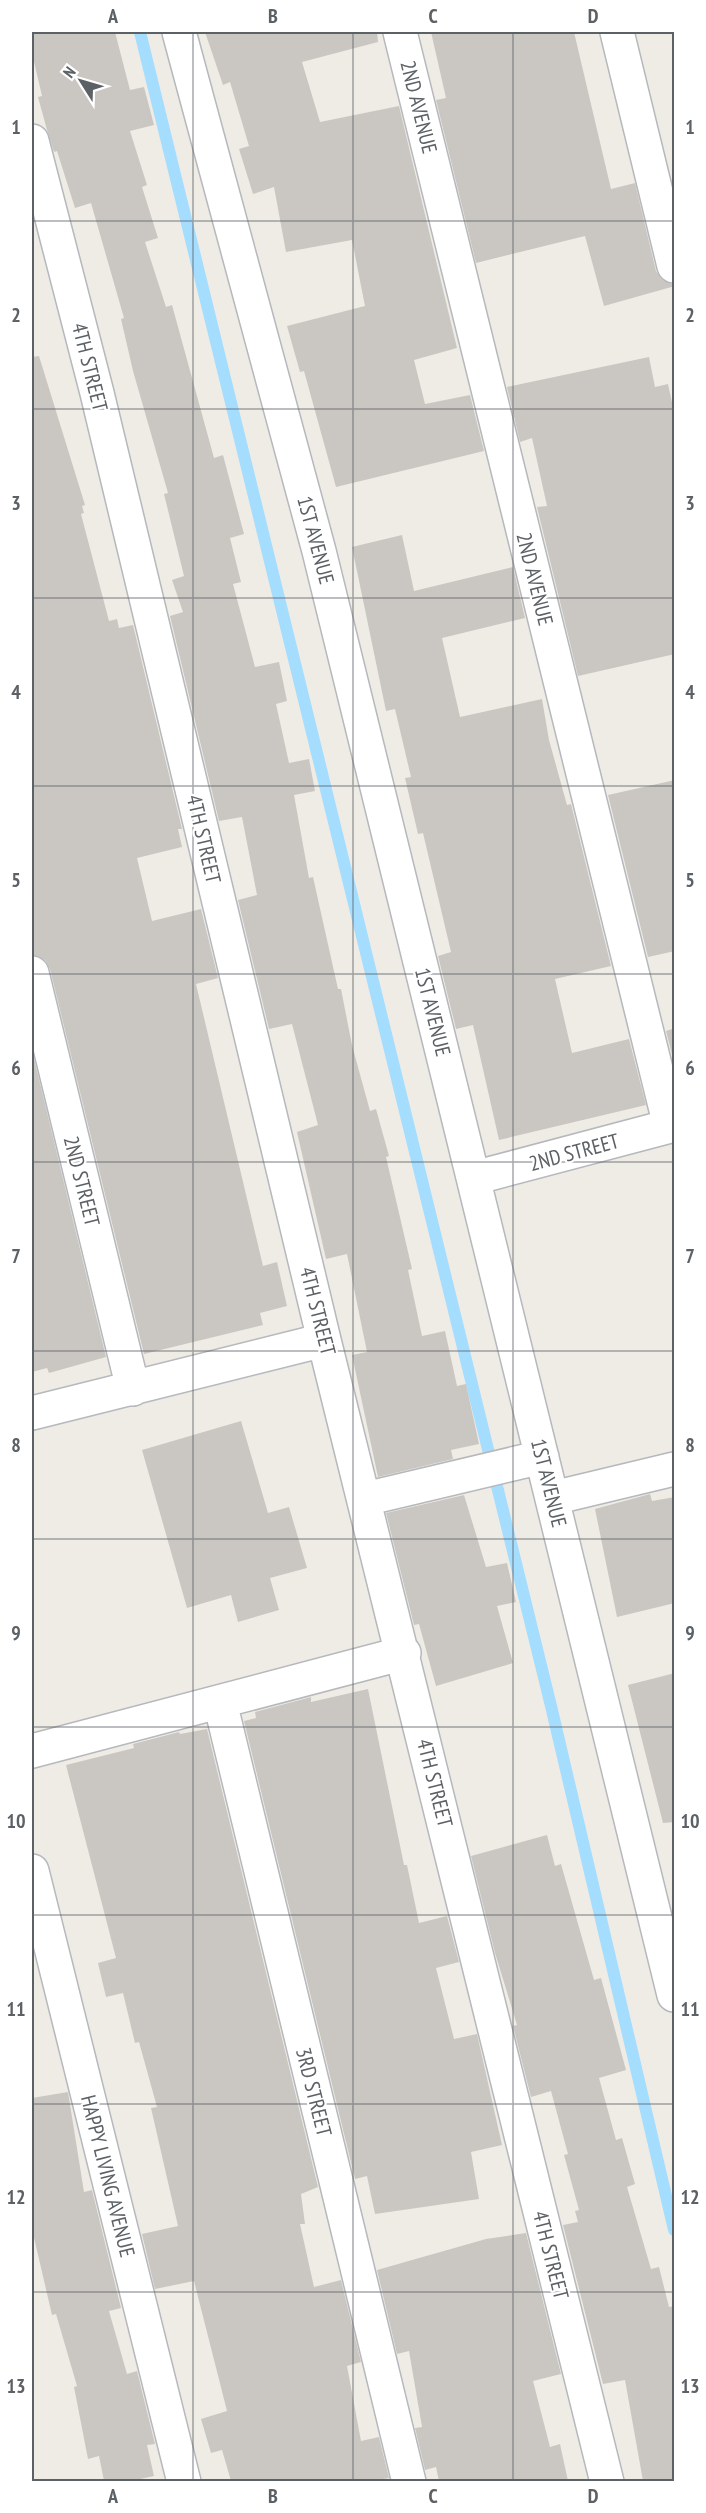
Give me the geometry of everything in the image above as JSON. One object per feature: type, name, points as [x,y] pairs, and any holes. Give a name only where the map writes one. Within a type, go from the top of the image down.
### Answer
[{"type":"street","name":"1ST AVENUE","points":[[179,32],[322,563],[675,1995]]},
{"type":"street","name":"2ND AVENUE","points":[[400,32],[672,1126]]},
{"type":"street","points":[[617,32],[675,266]]},
{"type":"street","name":"4TH STREET","points":[[32,141],[100,404],[324,1340],[404,1653],[607,2481]]},
{"type":"street","name":"2ND STREET","points":[[32,973],[133,1389]]},
{"type":"street","name":"2ND STREET","points":[[474,1178],[672,1126]]},
{"type":"street","points":[[32,1413],[324,1340]]},
{"type":"street","points":[[365,1499],[542,1457]]},
{"type":"street","points":[[553,1498],[675,1469]]},
{"type":"street","points":[[32,1751],[404,1653]]},
{"type":"street","name":"3RD STREET","points":[[220,1702],[409,2481]]},
{"type":"street","name":"HAPPY LIVING AVENUE","points":[[32,1871],[184,2481]]},
{"type":"building","points":[[32,32],[115,32],[130,90],[144,87],[154,125],[130,131],[147,185],[142,187],[158,238],[145,242],[166,307],[172,305],[214,458],[223,455],[244,534],[230,538],[241,582],[233,584],[255,667],[279,662],[287,701],[276,704],[289,763],[309,759],[315,791],[294,795],[309,878],[313,877],[338,989],[341,989],[352,1045],[370,1111],[376,1109],[389,1156],[386,1157],[412,1269],[408,1270],[422,1336],[445,1331],[457,1386],[466,1384],[479,1444],[451,1450],[453,1459],[378,1477],[352,1355],[367,1352],[347,1254],[326,1259],[297,1132],[318,1125],[292,1024],[269,1029],[238,900],[257,895],[242,817],[219,821],[170,616],[183,612],[172,580],[184,576],[164,494],[168,493],[133,371],[121,319],[124,318],[91,203],[75,208],[57,151],[54,152],[47,130],[38,97],[42,96],[32,53]]},
{"type":"building","points":[[205,32],[377,32],[378,42],[302,62],[320,122],[399,106],[457,348],[414,360],[425,404],[470,395],[484,451],[336,487],[304,371],[300,372],[287,326],[365,306],[352,240],[286,252],[274,187],[253,194],[239,149],[249,146],[230,82],[223,85]]},
{"type":"building","points":[[431,32],[574,32],[611,189],[635,183],[656,271],[661,279],[675,286],[604,306],[585,236],[476,263],[436,100],[446,98]]},
{"type":"building","points":[[39,356],[85,505],[82,506],[84,513],[81,514],[109,621],[117,619],[119,628],[133,625],[182,829],[178,829],[182,847],[137,858],[152,921],[201,909],[218,978],[196,984],[263,1266],[277,1262],[287,1306],[260,1313],[263,1325],[144,1354],[50,969],[45,960],[32,955],[32,357]]},
{"type":"building","points":[[649,357],[655,387],[668,384],[675,416],[675,654],[578,676],[537,507],[547,506],[532,438],[520,442],[507,387]]},
{"type":"building","points":[[402,535],[414,591],[513,567],[525,618],[442,638],[460,717],[542,699],[549,740],[567,805],[571,804],[611,966],[555,979],[572,1053],[629,1039],[646,1105],[499,1140],[473,1025],[456,1029],[438,956],[451,952],[423,833],[418,834],[405,778],[411,777],[395,709],[386,711],[352,547]]},
{"type":"building","points":[[675,780],[675,951],[648,957],[608,795]]},
{"type":"building","points":[[675,1028],[675,1066],[666,1031]]},
{"type":"building","points":[[32,1050],[106,1357],[49,1373],[47,1368],[32,1372]]},
{"type":"building","points":[[241,1421],[268,1513],[289,1507],[307,1568],[270,1578],[279,1610],[238,1622],[231,1595],[187,1608],[142,1450]]},
{"type":"building","points":[[650,1494],[652,1501],[675,1497],[675,1603],[617,1617],[595,1509]]},
{"type":"building","points":[[464,1495],[486,1567],[507,1563],[516,1602],[497,1606],[513,1663],[436,1686],[419,1624],[414,1625],[386,1513]]},
{"type":"building","points":[[675,1673],[675,1822],[663,1823],[628,1685]]},
{"type":"building","points":[[368,1689],[404,1865],[407,1865],[419,1923],[447,1916],[459,1962],[436,1968],[454,2039],[477,2034],[502,2145],[471,2152],[479,2199],[375,2214],[367,2176],[355,2179],[244,1721],[256,1718],[255,1712],[311,1697],[311,1702]]},
{"type":"building","points":[[207,1729],[318,2187],[301,2194],[305,2224],[300,2224],[314,2287],[341,2280],[361,2362],[347,2366],[361,2441],[379,2437],[389,2478],[372,2481],[231,2481],[222,2450],[211,2453],[201,2419],[227,2411],[194,2281],[155,2289],[142,2234],[178,2226],[151,2108],[157,2107],[139,2042],[135,2043],[123,1993],[106,1997],[98,1963],[116,1958],[66,1765],[134,1748],[133,1744],[179,1732],[180,1734]]},
{"type":"building","points":[[547,1835],[555,1866],[561,1864],[594,1980],[601,1978],[626,2070],[599,2078],[616,2140],[622,2138],[635,2184],[627,2187],[651,2269],[659,2267],[669,2307],[675,2306],[675,2481],[643,2481],[625,2380],[603,2384],[563,2225],[578,2222],[575,2211],[579,2210],[564,2155],[568,2154],[551,2091],[531,2097],[513,2026],[517,2025],[495,1953],[471,1856]]},
{"type":"building","points":[[68,2092],[84,2192],[92,2190],[121,2308],[109,2311],[127,2374],[137,2371],[155,2444],[147,2445],[154,2476],[131,2481],[104,2481],[99,2456],[88,2459],[74,2387],[77,2386],[56,2314],[52,2315],[32,2229],[32,2098]]},
{"type":"building","points":[[526,2233],[561,2374],[533,2381],[550,2447],[560,2444],[568,2481],[439,2481],[436,2467],[425,2470],[415,2428],[422,2427],[409,2351],[397,2354],[377,2270],[486,2239]]},
{"type":"waterway","points":[[140,32],[551,1706],[674,2230]]}]
